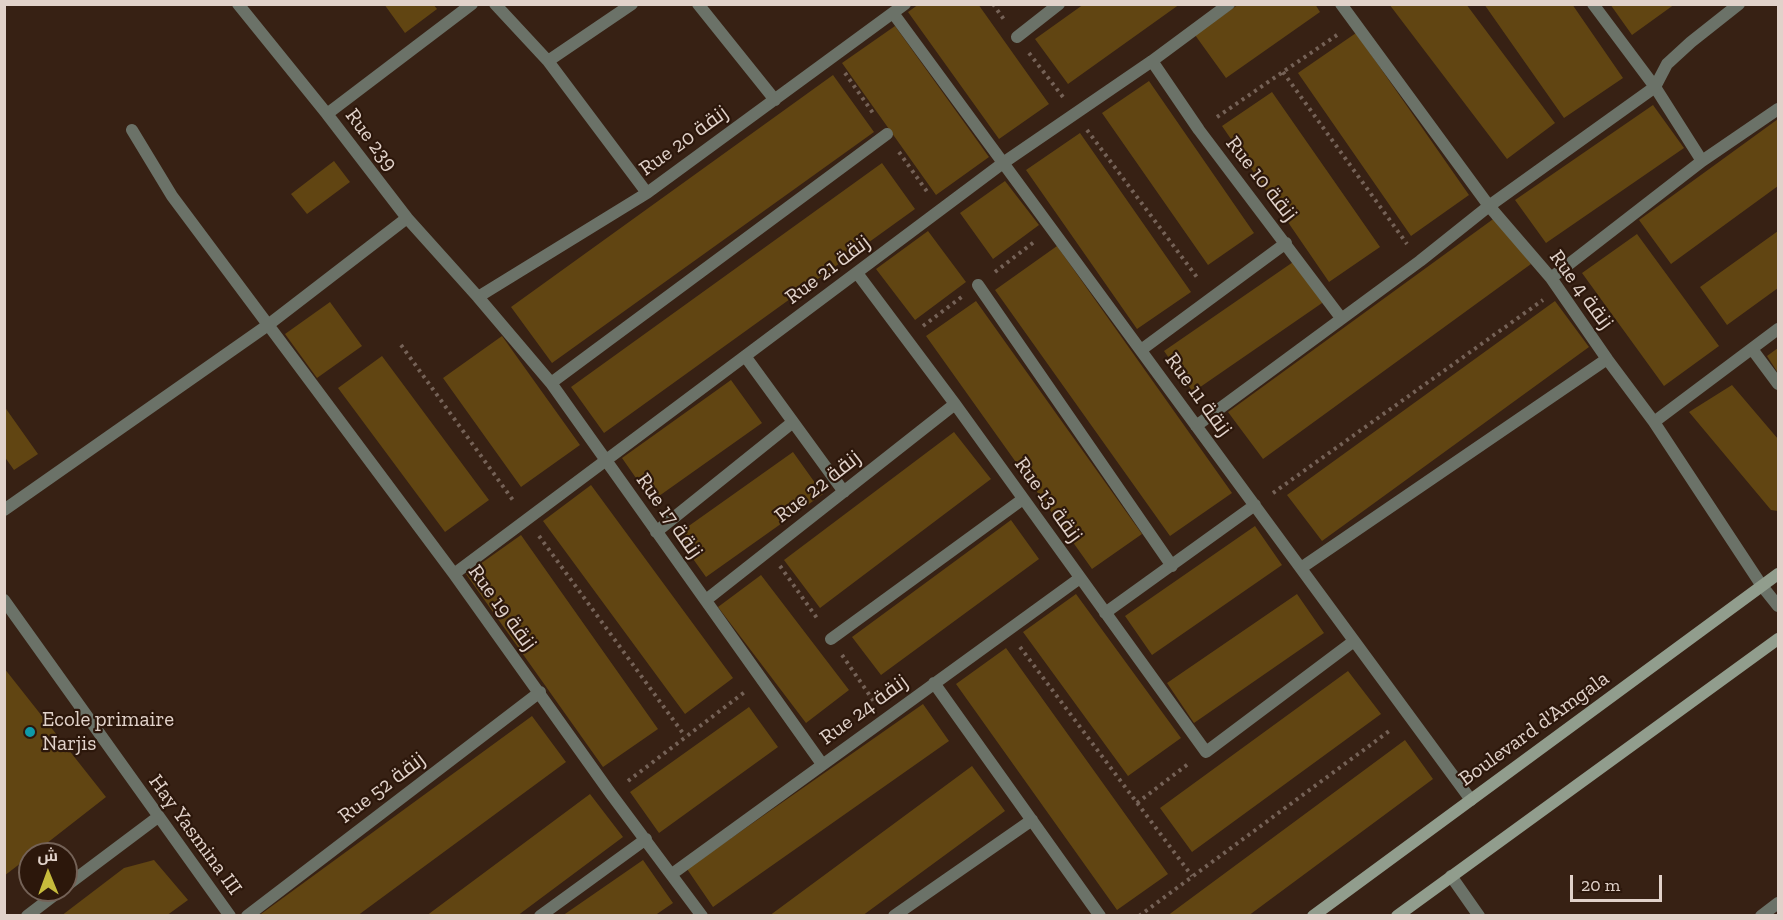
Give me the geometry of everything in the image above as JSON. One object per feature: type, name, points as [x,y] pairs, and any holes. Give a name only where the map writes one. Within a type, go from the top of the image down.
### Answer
[{"type":"street","points":[[327,114],[472,4]]},
{"type":"street","points":[[495,4],[548,61],[647,193]]},
{"type":"street","points":[[548,61],[632,4]]},
{"type":"street","points":[[698,4],[775,100]]},
{"type":"street","name":"Rue 20 زنقة","points":[[478,297],[647,193],[905,4]]},
{"type":"street","points":[[1017,37],[1059,4]]},
{"type":"street","name":"Rue 21 زنقة","points":[[454,574],[1004,163],[1152,62],[1229,4]]},
{"type":"street","name":"Rue 4 زنقة","points":[[1341,4],[1489,206],[1551,278],[1654,422],[1762,586],[1779,606]]},
{"type":"street","points":[[1593,4],[1655,87],[1702,161]]},
{"type":"street","points":[[1196,426],[1420,261],[1489,206],[1655,87],[1667,64],[1739,4]]},
{"type":"street","name":"Rue 239","points":[[241,6],[407,218],[478,297]]},
{"type":"street","name":"Rue 11 زنقة","points":[[893,13],[1471,800]]},
{"type":"street","name":"Rue 10 زنقة","points":[[1152,62],[1199,130],[1341,318]]},
{"type":"street","points":[[1551,278],[1702,161],[1779,109]]},
{"type":"street","name":"Rue 19 زنقة","points":[[132,130],[172,196],[454,574],[611,794],[702,915]]},
{"type":"street","points":[[551,383],[887,134]]},
{"type":"street","points":[[4,510],[268,325],[407,218]]},
{"type":"street","points":[[1141,350],[1286,243]]},
{"type":"street","name":"Rue 13 زنقة","points":[[857,273],[1152,674],[1206,752]]},
{"type":"street","points":[[978,285],[1172,566]]},
{"type":"street","name":"Rue 17 زنقة","points":[[478,297],[551,383],[822,764]]},
{"type":"street","points":[[1654,422],[1779,329]]},
{"type":"street","points":[[1752,349],[1779,384]]},
{"type":"street","points":[[745,356],[844,492]]},
{"type":"street","points":[[1301,568],[1607,359]]},
{"type":"street","name":"Rue 22 زنقة","points":[[706,600],[955,404]]},
{"type":"street","points":[[656,532],[793,422]]},
{"type":"street","points":[[831,639],[1023,499]]},
{"type":"street","points":[[1105,613],[1255,505]]},
{"type":"street","name":"Boulevard d'Amgala","points":[[1313,915],[1779,574]]},
{"type":"street","name":"Rue 24 زنقة","points":[[672,874],[1080,578]]},
{"type":"street","name":"Hay Yasmina III","points":[[4,600],[230,915]]},
{"type":"street","points":[[1397,915],[1779,639]]},
{"type":"street","points":[[1206,752],[1354,640]]},
{"type":"street","points":[[934,683],[1100,915]]},
{"type":"street","name":"Rue 52 زنقة","points":[[247,915],[540,692]]},
{"type":"street","points":[[78,877],[158,817]]},
{"type":"street","points":[[894,915],[1032,820]]},
{"type":"street","points":[[540,915],[646,839]]},
{"type":"street","points":[[1451,876],[1479,915]]},
{"type":"street","points":[[27,915],[45,902]]},
{"type":"street","points":[[1761,915],[1779,903]]},
{"type":"path","points":[[993,4],[1212,297]]},
{"type":"path","points":[[1199,130],[1355,23]]},
{"type":"path","points":[[1283,72],[1420,261]]},
{"type":"path","points":[[1255,505],[1558,290]]},
{"type":"path","points":[[401,345],[685,736]]},
{"type":"path","points":[[1007,630],[1192,876]]},
{"type":"path","points":[[611,794],[761,679]]},
{"type":"path","points":[[1139,915],[1410,716]]},
{"type":"path","points":[[1137,803],[1206,752]]},
{"type":"building","points":[[384,4],[433,4],[437,9],[405,33]]},
{"type":"building","points":[[919,4],[978,4],[1049,104],[999,139],[908,12]]},
{"type":"building","points":[[1084,4],[1180,4],[1068,84],[1035,39]]},
{"type":"building","points":[[1239,4],[1315,4],[1320,12],[1226,78],[1195,35]]},
{"type":"building","points":[[1389,4],[1466,4],[1555,123],[1507,159]]},
{"type":"building","points":[[1484,4],[1572,4],[1623,78],[1564,118]]},
{"type":"building","points":[[1610,4],[1675,4],[1632,35]]},
{"type":"building","points":[[895,26],[989,157],[936,195],[842,63]]},
{"type":"building","points":[[1356,33],[1469,195],[1411,236],[1298,73]]},
{"type":"building","points":[[833,75],[874,132],[552,363],[511,307]]},
{"type":"building","points":[[1149,81],[1254,233],[1208,265],[1102,113]]},
{"type":"building","points":[[1272,92],[1380,247],[1329,282],[1222,126]]},
{"type":"building","points":[[1653,105],[1684,148],[1546,243],[1515,200]]},
{"type":"building","points":[[1778,119],[1778,186],[1671,264],[1639,220]]},
{"type":"building","points":[[1080,133],[1191,292],[1137,329],[1026,170]]},
{"type":"building","points":[[334,161],[350,182],[307,214],[291,194]]},
{"type":"building","points":[[882,163],[915,209],[604,433],[571,387]]},
{"type":"building","points":[[1005,181],[1039,225],[993,259],[960,213]]},
{"type":"building","points":[[1496,217],[1531,264],[1263,459],[1228,412]]},
{"type":"building","points":[[928,231],[966,282],[915,320],[876,269]]},
{"type":"building","points":[[1778,231],[1778,288],[1727,325],[1700,287]]},
{"type":"building","points":[[1637,234],[1719,346],[1664,386],[1582,273]]},
{"type":"building","points":[[1057,246],[1232,493],[1170,536],[995,290]]},
{"type":"building","points":[[1296,260],[1325,301],[1193,392],[1164,351]]},
{"type":"building","points":[[976,301],[1142,534],[1092,569],[926,336]]},
{"type":"building","points":[[1555,301],[1589,347],[1322,541],[1287,495]]},
{"type":"building","points":[[330,302],[362,346],[317,378],[285,334]]},
{"type":"building","points":[[502,336],[580,445],[521,487],[443,378]]},
{"type":"building","points":[[1778,348],[1778,373],[1767,356]]},
{"type":"building","points":[[382,356],[489,500],[445,532],[338,388]]},
{"type":"building","points":[[731,380],[762,423],[652,501],[622,458]]},
{"type":"building","points":[[1732,385],[1778,439],[1778,511],[1771,510],[1689,412]]},
{"type":"building","points":[[4,406],[38,454],[14,470],[4,456]]},
{"type":"building","points":[[954,432],[991,479],[820,608],[784,560]]},
{"type":"building","points":[[793,452],[823,494],[706,577],[676,535]]},
{"type":"building","points":[[591,485],[733,678],[685,714],[543,521]]},
{"type":"building","points":[[1011,520],[1039,559],[881,675],[852,637]]},
{"type":"building","points":[[1255,526],[1282,565],[1152,655],[1125,616]]},
{"type":"building","points":[[521,535],[658,729],[603,767],[466,574]]},
{"type":"building","points":[[761,575],[849,690],[806,723],[718,607]]},
{"type":"building","points":[[1076,594],[1181,738],[1128,776],[1023,632]]},
{"type":"building","points":[[1297,594],[1324,633],[1194,723],[1167,683]]},
{"type":"building","points":[[1006,648],[1168,874],[1117,910],[956,684]]},
{"type":"building","name":"Ecole primaire Narjis","points":[[4,668],[106,797],[48,842],[18,842],[18,865],[4,876]]},
{"type":"building","points":[[1348,671],[1381,714],[1192,852],[1160,808]]},
{"type":"building","points":[[923,704],[949,741],[713,907],[687,869]]},
{"type":"building","points":[[749,707],[778,747],[659,833],[630,792]]},
{"type":"building","points":[[532,716],[566,762],[357,916],[263,916],[261,914]]},
{"type":"building","points":[[1405,740],[1433,779],[1248,916],[1167,916]]},
{"type":"building","points":[[972,766],[1005,811],[862,916],[769,916]]},
{"type":"building","points":[[590,794],[623,837],[517,916],[426,916]]},
{"type":"building","points":[[154,860],[188,900],[166,916],[61,916],[124,868]]},
{"type":"building","points":[[643,860],[673,903],[654,916],[562,916]]},
{"type":"place","name":"Ecole primaire Narjis","points":[[30,732]]}]
